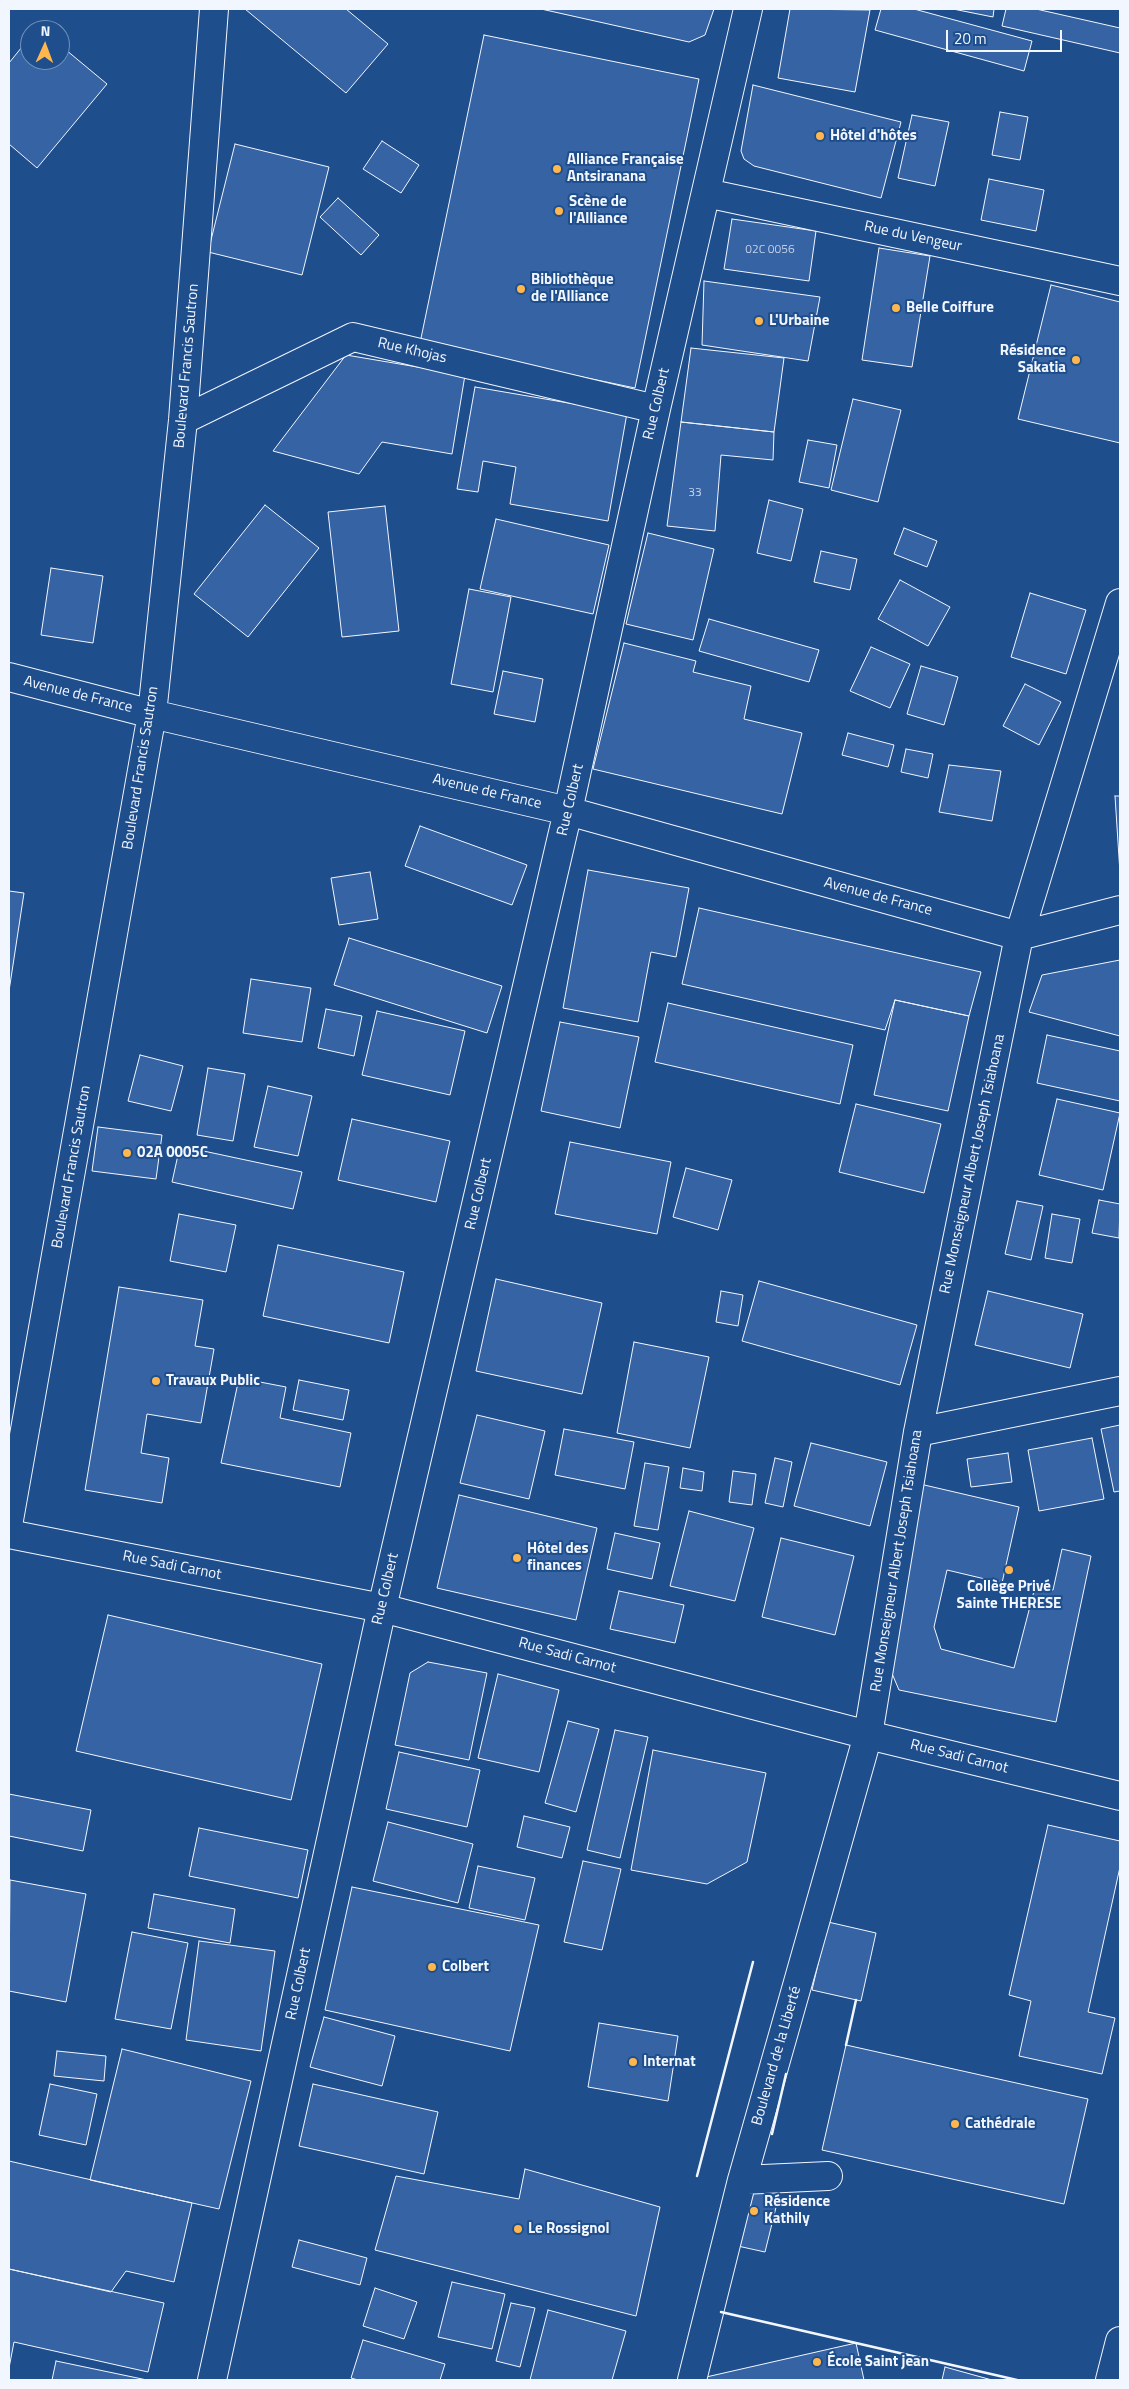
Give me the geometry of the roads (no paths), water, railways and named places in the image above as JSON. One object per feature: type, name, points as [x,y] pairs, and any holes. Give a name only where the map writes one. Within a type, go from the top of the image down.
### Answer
[{"type":"street","name":"Boulevard Francis Sautron","points":[[9,1520],[152,714],[183,420],[214,9]]},
{"type":"street","name":"Rue Colbert","points":[[212,2380],[382,1608],[568,811],[656,408],[748,9]]},
{"type":"street","name":"Rue du Vengeur","points":[[706,193],[1120,281]]},
{"type":"street","name":"Rue Khojas","points":[[183,420],[353,337],[656,408]]},
{"type":"street","name":"Rue Monseigneur Albert Joseph Tsiahoana","points":[[868,1735],[918,1432],[1019,936],[1120,602]]},
{"type":"street","name":"Avenue de France","points":[[9,677],[152,714],[568,811],[1019,936]]},
{"type":"street","points":[[1019,936],[1120,910]]},
{"type":"street","points":[[918,1432],[1120,1391]]},
{"type":"street","name":"Rue Sadi Carnot","points":[[9,1534],[382,1608],[868,1735],[1120,1796]]},
{"type":"street","name":"Boulevard de la Liberté","points":[[692,2380],[742,2180],[868,1735]]},
{"type":"street","points":[[742,2180],[828,2176]]},
{"type":"street","points":[[1110,2380],[1120,2341]]},
{"type":"place","name":"Hôtel d'hôtes","points":[[820,136]]},
{"type":"place","name":"Alliance Française Antsiranana","points":[[557,169]]},
{"type":"place","name":"Scène de l'Alliance","points":[[559,211]]},
{"type":"place","name":"Bibliothèque de l'Alliance","points":[[521,289]]},
{"type":"place","name":"Belle Coiffure","points":[[896,308]]},
{"type":"place","name":"L'Urbaine","points":[[759,321]]},
{"type":"place","name":"Résidence Sakatia","points":[[1076,360]]},
{"type":"place","name":"02A 0005C","points":[[127,1153]]},
{"type":"place","name":"Travaux Public","points":[[156,1381]]},
{"type":"place","name":"Hôtel des finances","points":[[517,1558]]},
{"type":"place","name":"Collège Privé Sainte THERESE","points":[[1009,1570]]},
{"type":"place","name":"Colbert","points":[[432,1967]]},
{"type":"place","name":"Internat","points":[[633,2062]]},
{"type":"place","name":"Cathédrale","points":[[955,2124]]},
{"type":"place","name":"Résidence Kathily","points":[[754,2211]]},
{"type":"place","name":"Le Rossignol","points":[[518,2229]]},
{"type":"place","name":"École Saint jean","points":[[817,2362]]}]
